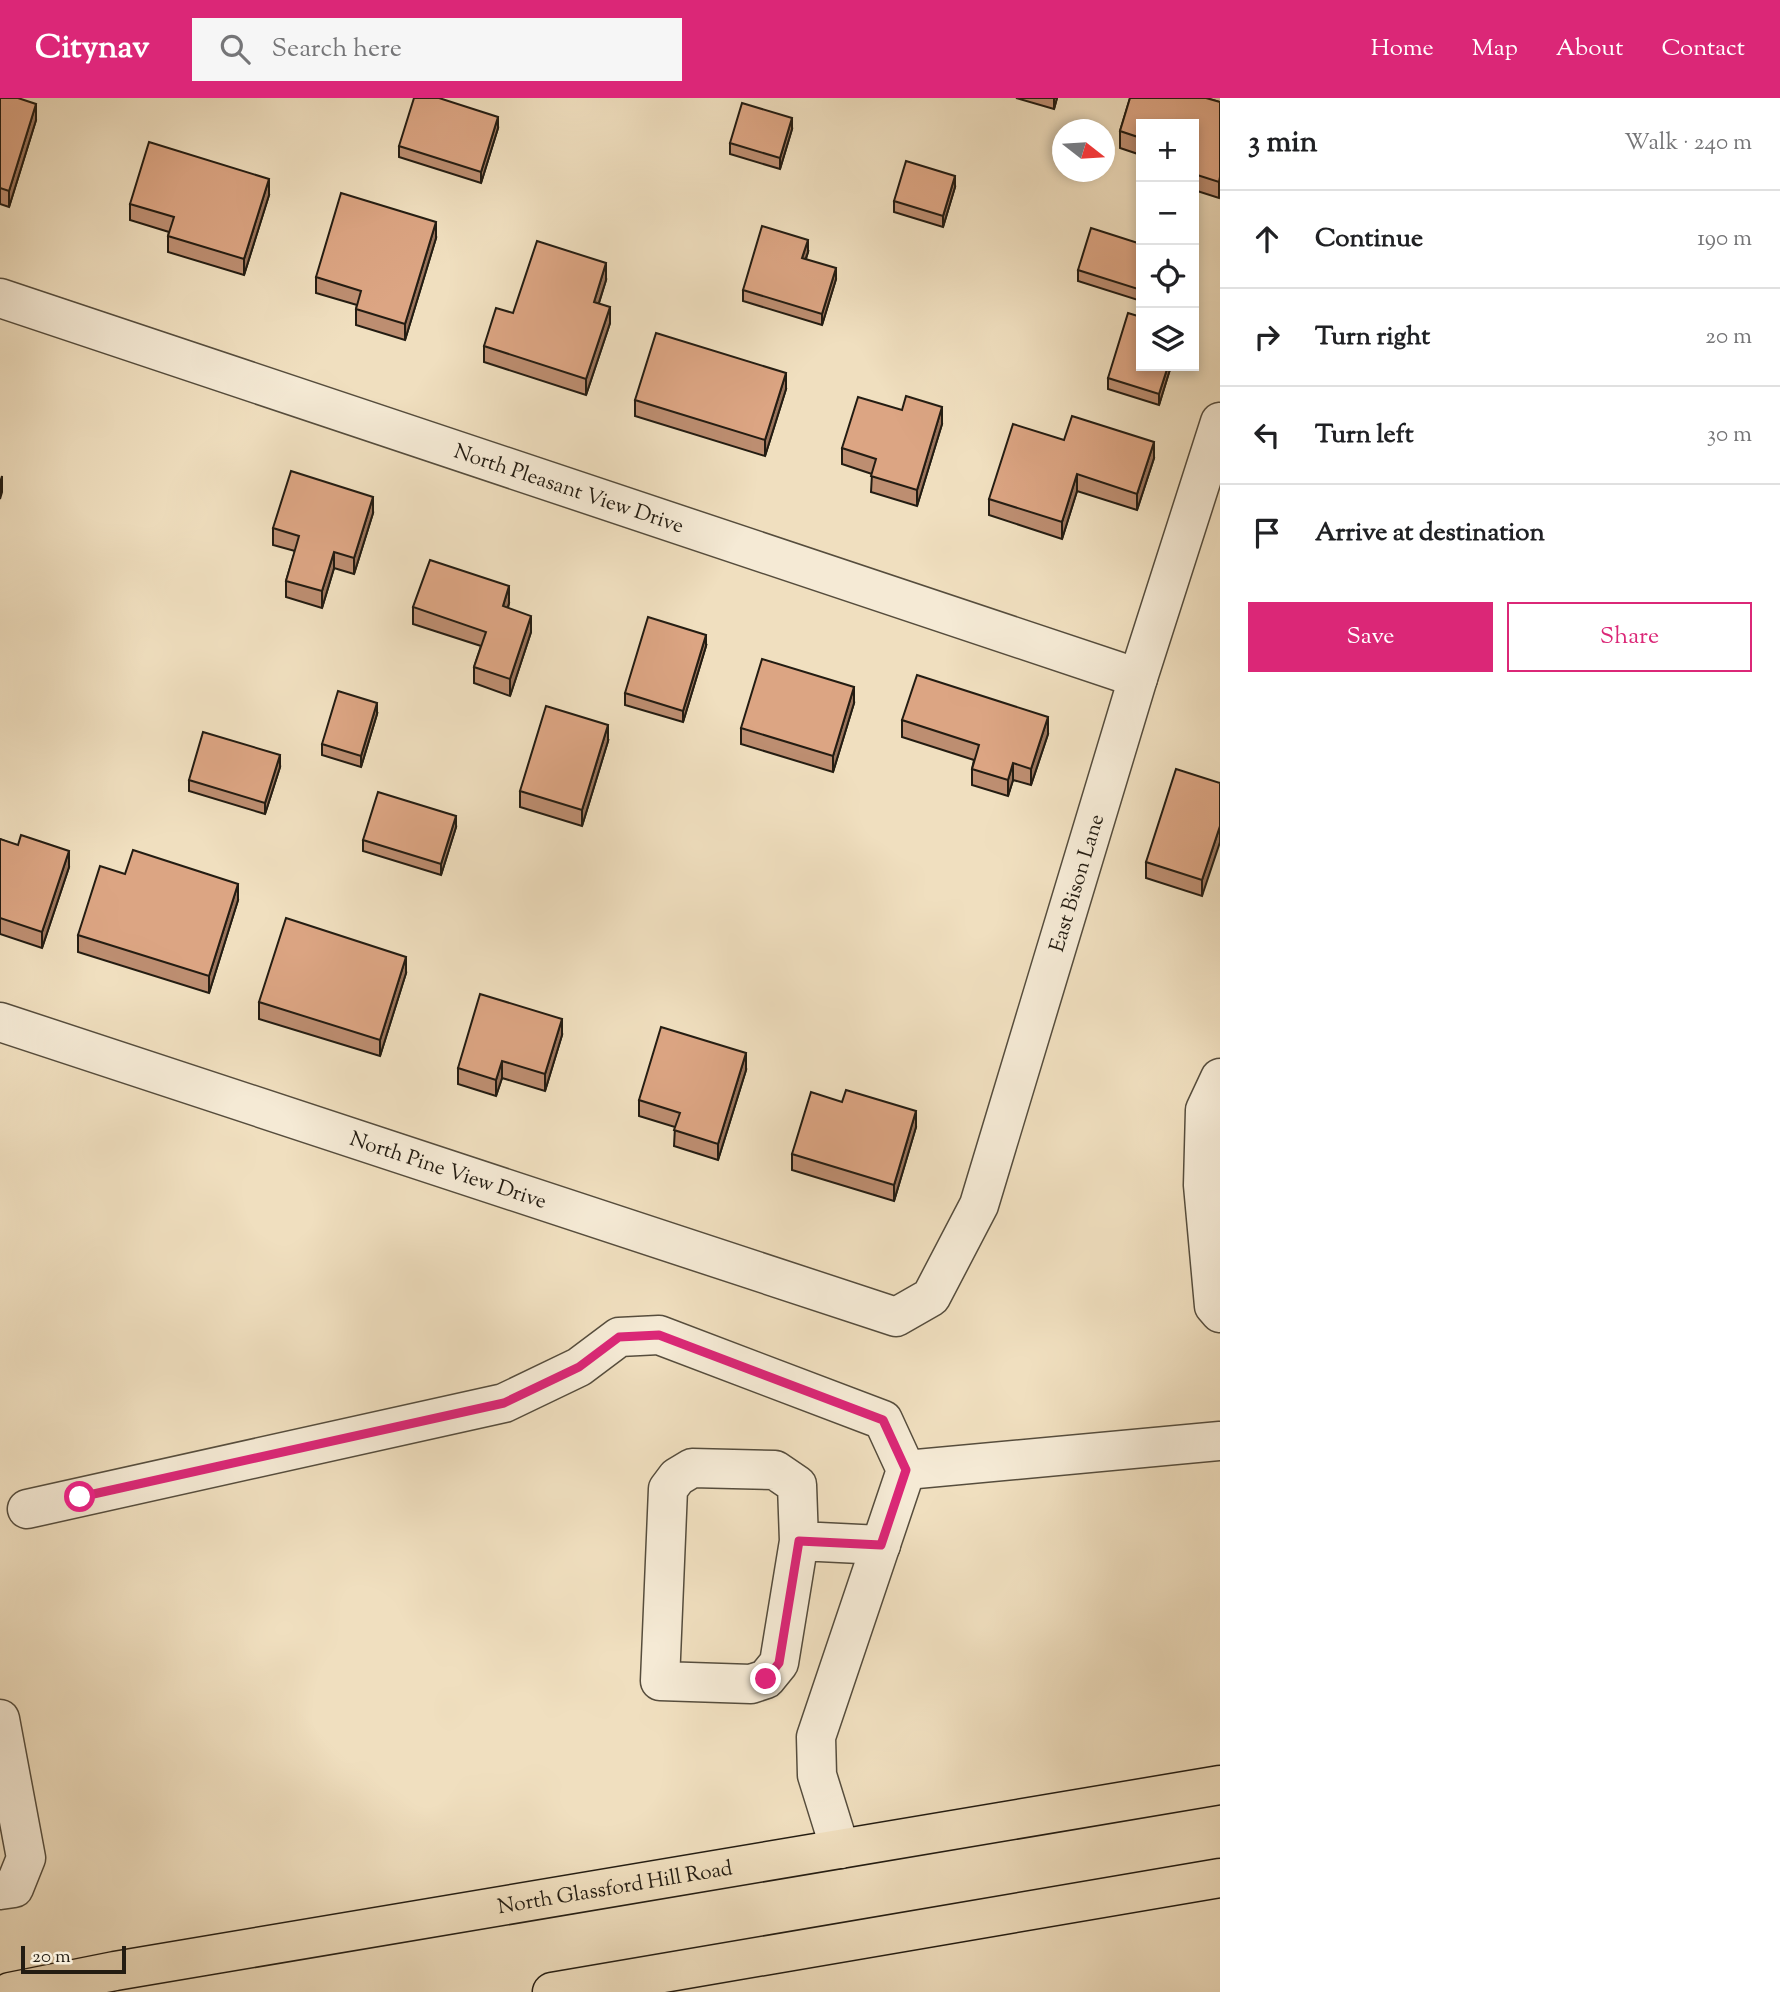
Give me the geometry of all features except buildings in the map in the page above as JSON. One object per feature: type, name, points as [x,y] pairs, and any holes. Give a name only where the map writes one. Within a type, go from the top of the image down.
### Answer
[{"type":"main road","name":"North Glassford Hill Road","points":[[10,1992],[115,1971],[1220,1786]]},
{"type":"main road","points":[[552,1992],[1220,1878]]},
{"type":"street","name":"North Pleasant View Drive","points":[[0,298],[1138,678]]},
{"type":"street","name":"East Bison Lane","points":[[896,1317],[931,1297],[979,1205],[1138,678],[1220,422]]},
{"type":"street","name":"North Pine View Drive","points":[[0,1022],[896,1317]]},
{"type":"street","points":[[1220,1078],[1205,1110],[1203,1185],[1214,1306],[1220,1313]]},
{"type":"street","points":[[27,1508],[504,1403],[579,1367],[619,1337],[659,1335],[883,1420],[906,1470],[816,1737],[817,1775],[840,1849]]},
{"type":"street","points":[[906,1470],[1220,1441]]},
{"type":"street","points":[[692,1468],[775,1470],[797,1485],[799,1541],[779,1663],[766,1679],[751,1684],[660,1681],[668,1489],[677,1477],[692,1468]]},
{"type":"street","points":[[799,1541],[881,1545]]},
{"type":"street","points":[[0,1719],[14,1888],[0,1890]]},
{"type":"route","points":[[80,1497],[504,1403],[579,1367],[619,1337],[659,1335],[883,1420],[906,1470],[881,1545],[799,1541],[779,1663],[766,1679]]}]
